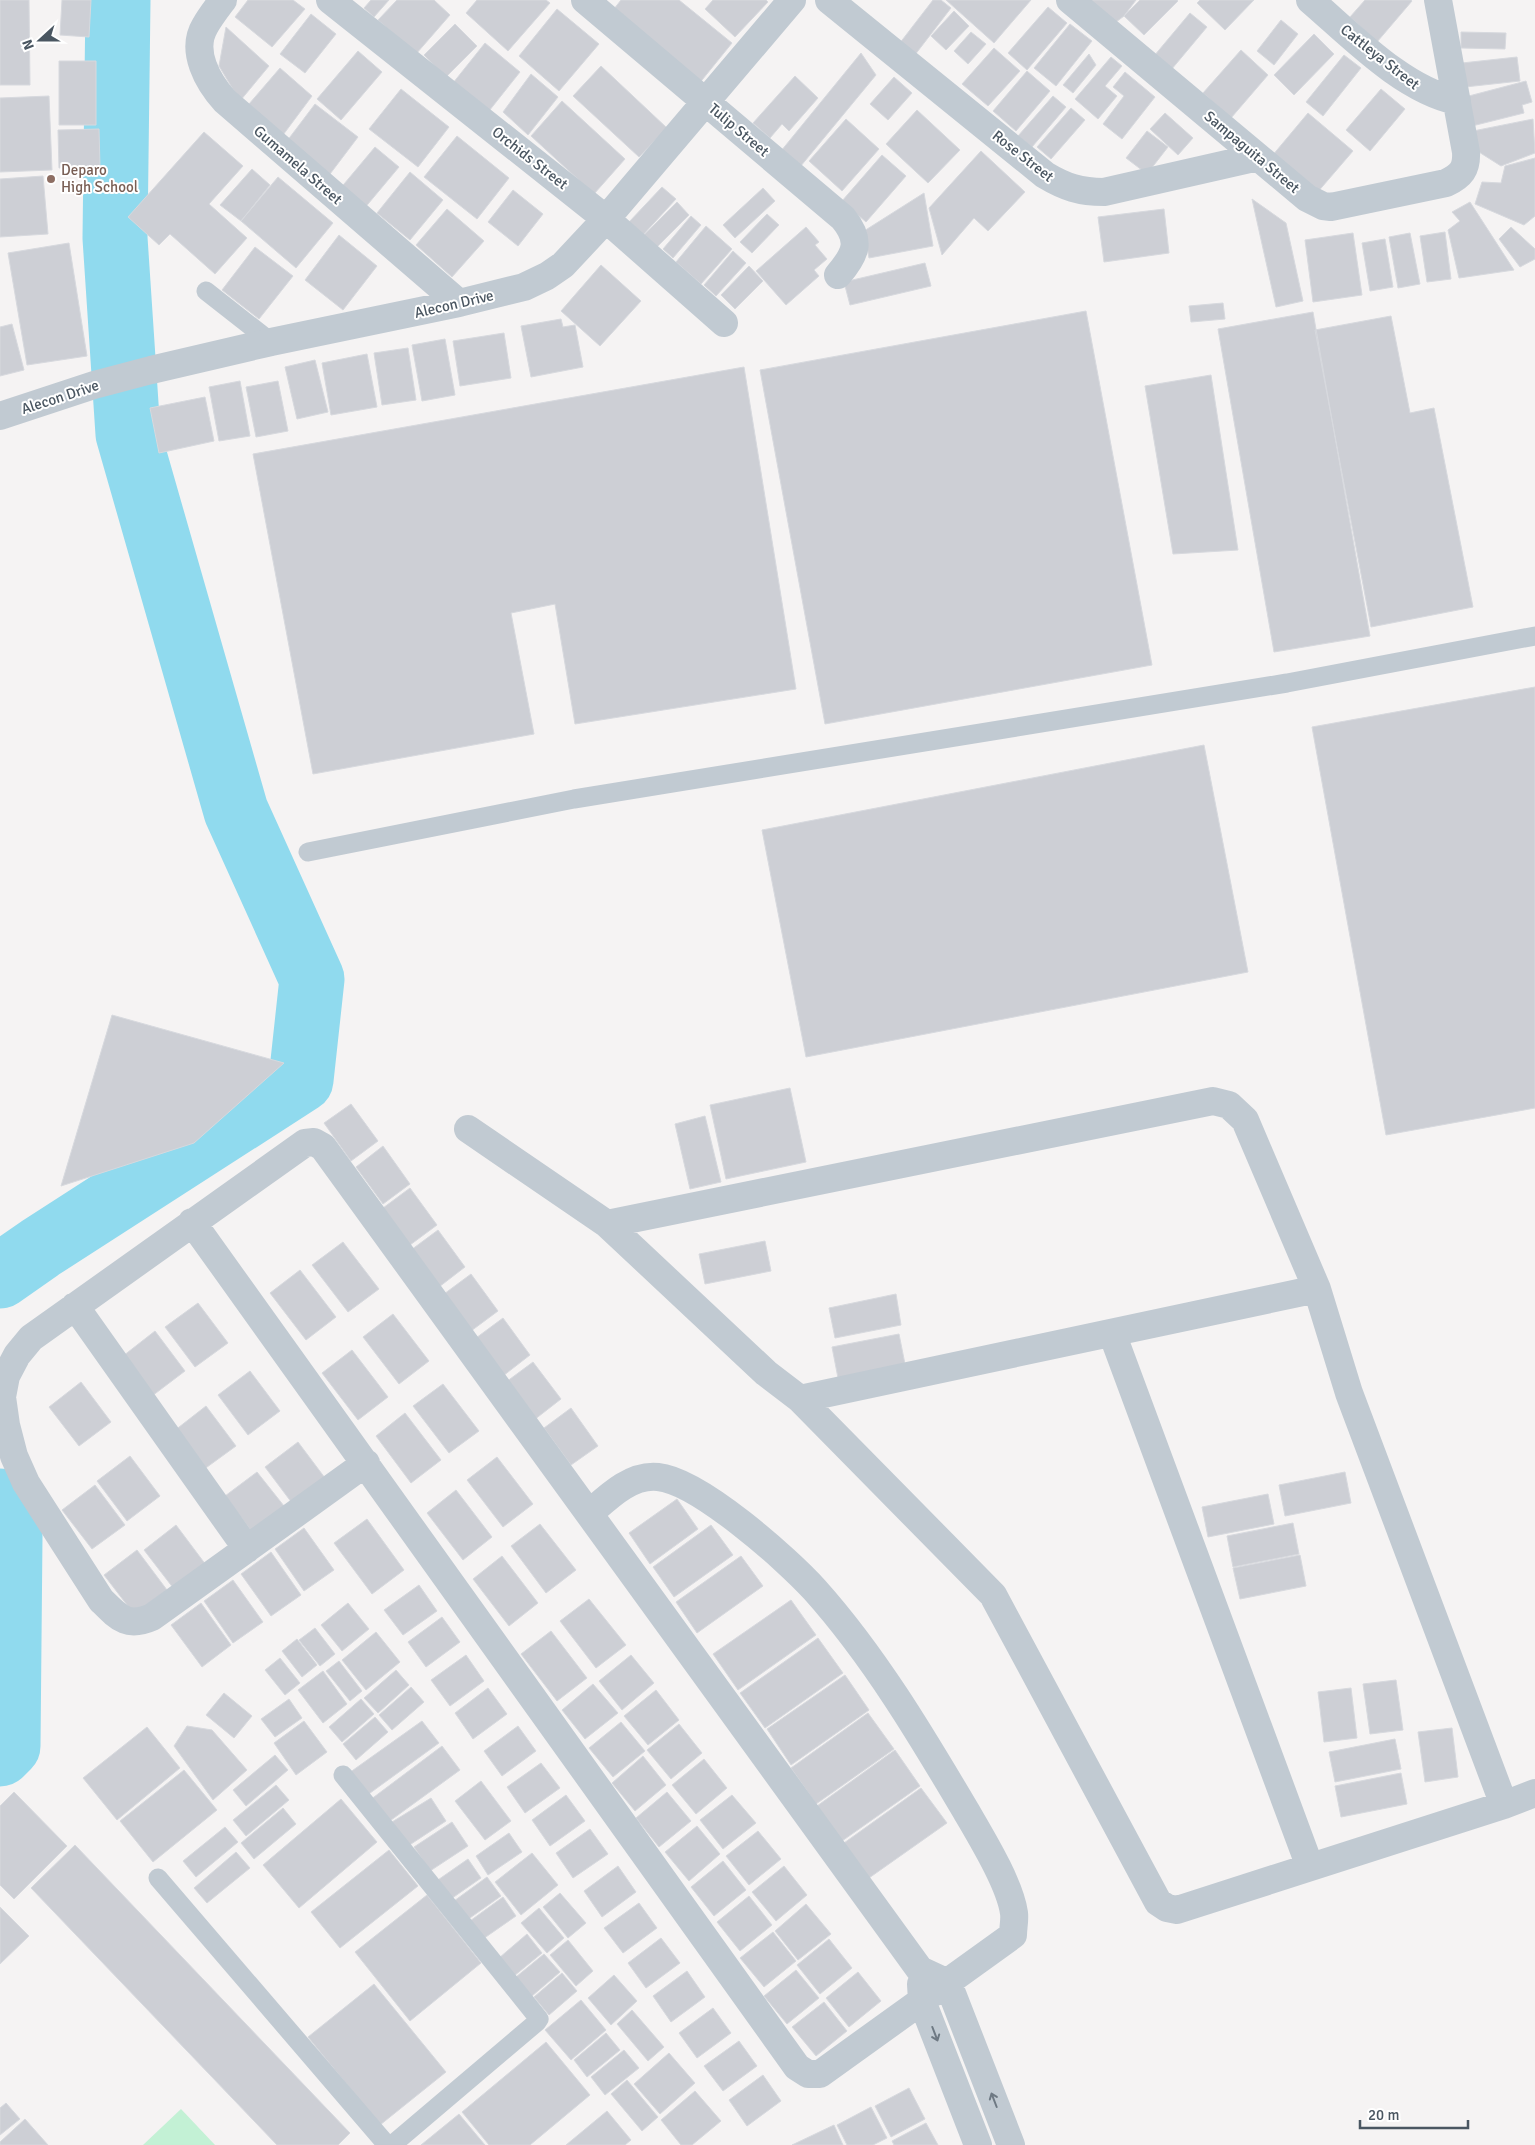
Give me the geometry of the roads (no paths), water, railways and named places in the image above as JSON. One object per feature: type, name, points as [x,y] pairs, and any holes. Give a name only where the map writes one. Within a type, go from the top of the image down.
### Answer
[{"type":"street","name":"Gumamela Street","points":[[223,0],[204,27],[200,43],[202,64],[211,84],[225,101],[459,303]]},
{"type":"street","name":"Orchids Street","points":[[330,0],[606,219],[724,323]]},
{"type":"street","name":"Tulip Street","points":[[585,0],[843,218],[851,228],[856,245],[850,260],[838,275]]},
{"type":"street","name":"Alecon Drive","points":[[0,416],[94,385],[151,370],[271,342],[459,303],[524,287],[547,276],[563,264],[606,219],[792,0]]},
{"type":"street","name":"Rose Street","points":[[829,0],[1045,174],[1065,187],[1085,192],[1104,192],[1258,157]]},
{"type":"street","name":"Sampaguita Street","points":[[1070,0],[1307,198],[1323,206],[1331,207],[1446,183],[1457,178],[1464,171],[1467,163],[1456,101]]},
{"type":"street","name":"Cattleya Street","points":[[1310,0],[1396,72],[1417,87],[1438,98],[1456,101]]},
{"type":"street","points":[[1438,0],[1456,101]]},
{"type":"street","points":[[607,1224],[1213,1101],[1229,1106],[1245,1120],[1317,1289],[1349,1393],[1504,1805]]},
{"type":"street","points":[[468,1129],[607,1224],[766,1373],[800,1399],[993,1596],[1158,1902],[1167,1908],[1177,1910],[1504,1805],[1535,1793]]},
{"type":"street","points":[[366,1464],[152,1616],[141,1622],[128,1622],[115,1615],[101,1600],[26,1483],[14,1456],[6,1425],[2,1397],[6,1376],[17,1355],[31,1338],[75,1306],[305,1142],[314,1142],[323,1148],[590,1513],[920,1970],[948,1983],[1011,2145]]},
{"type":"street","points":[[192,1222],[797,2067],[808,2074],[820,2074],[1013,1935],[1014,1914],[1009,1895],[988,1849],[914,1726],[860,1647],[815,1590],[773,1548],[713,1503],[678,1482],[657,1476],[637,1480],[619,1489],[590,1513]]},
{"type":"street","points":[[800,1399],[1317,1289]]},
{"type":"street","points":[[75,1306],[247,1549]]},
{"type":"street","points":[[1112,1333],[1310,1867]]},
{"type":"street","points":[[920,1970],[922,2001],[978,2145]]},
{"type":"lane","points":[[206,291],[271,342]]},
{"type":"lane","points":[[308,852],[574,799],[1287,683],[1535,636]]},
{"type":"lane","points":[[343,1774],[538,2018],[537,2022],[392,2145]]},
{"type":"lane","points":[[158,1878],[386,2145]]},
{"type":"waterway","points":[[0,1276],[40,1248],[301,1080],[312,979],[236,811],[128,434],[115,238],[118,0]]},
{"type":"waterway","points":[[0,1501],[10,1536],[8,1746],[0,1754]]},
{"type":"place","name":"Deparo High School","points":[[51,179]]}]
